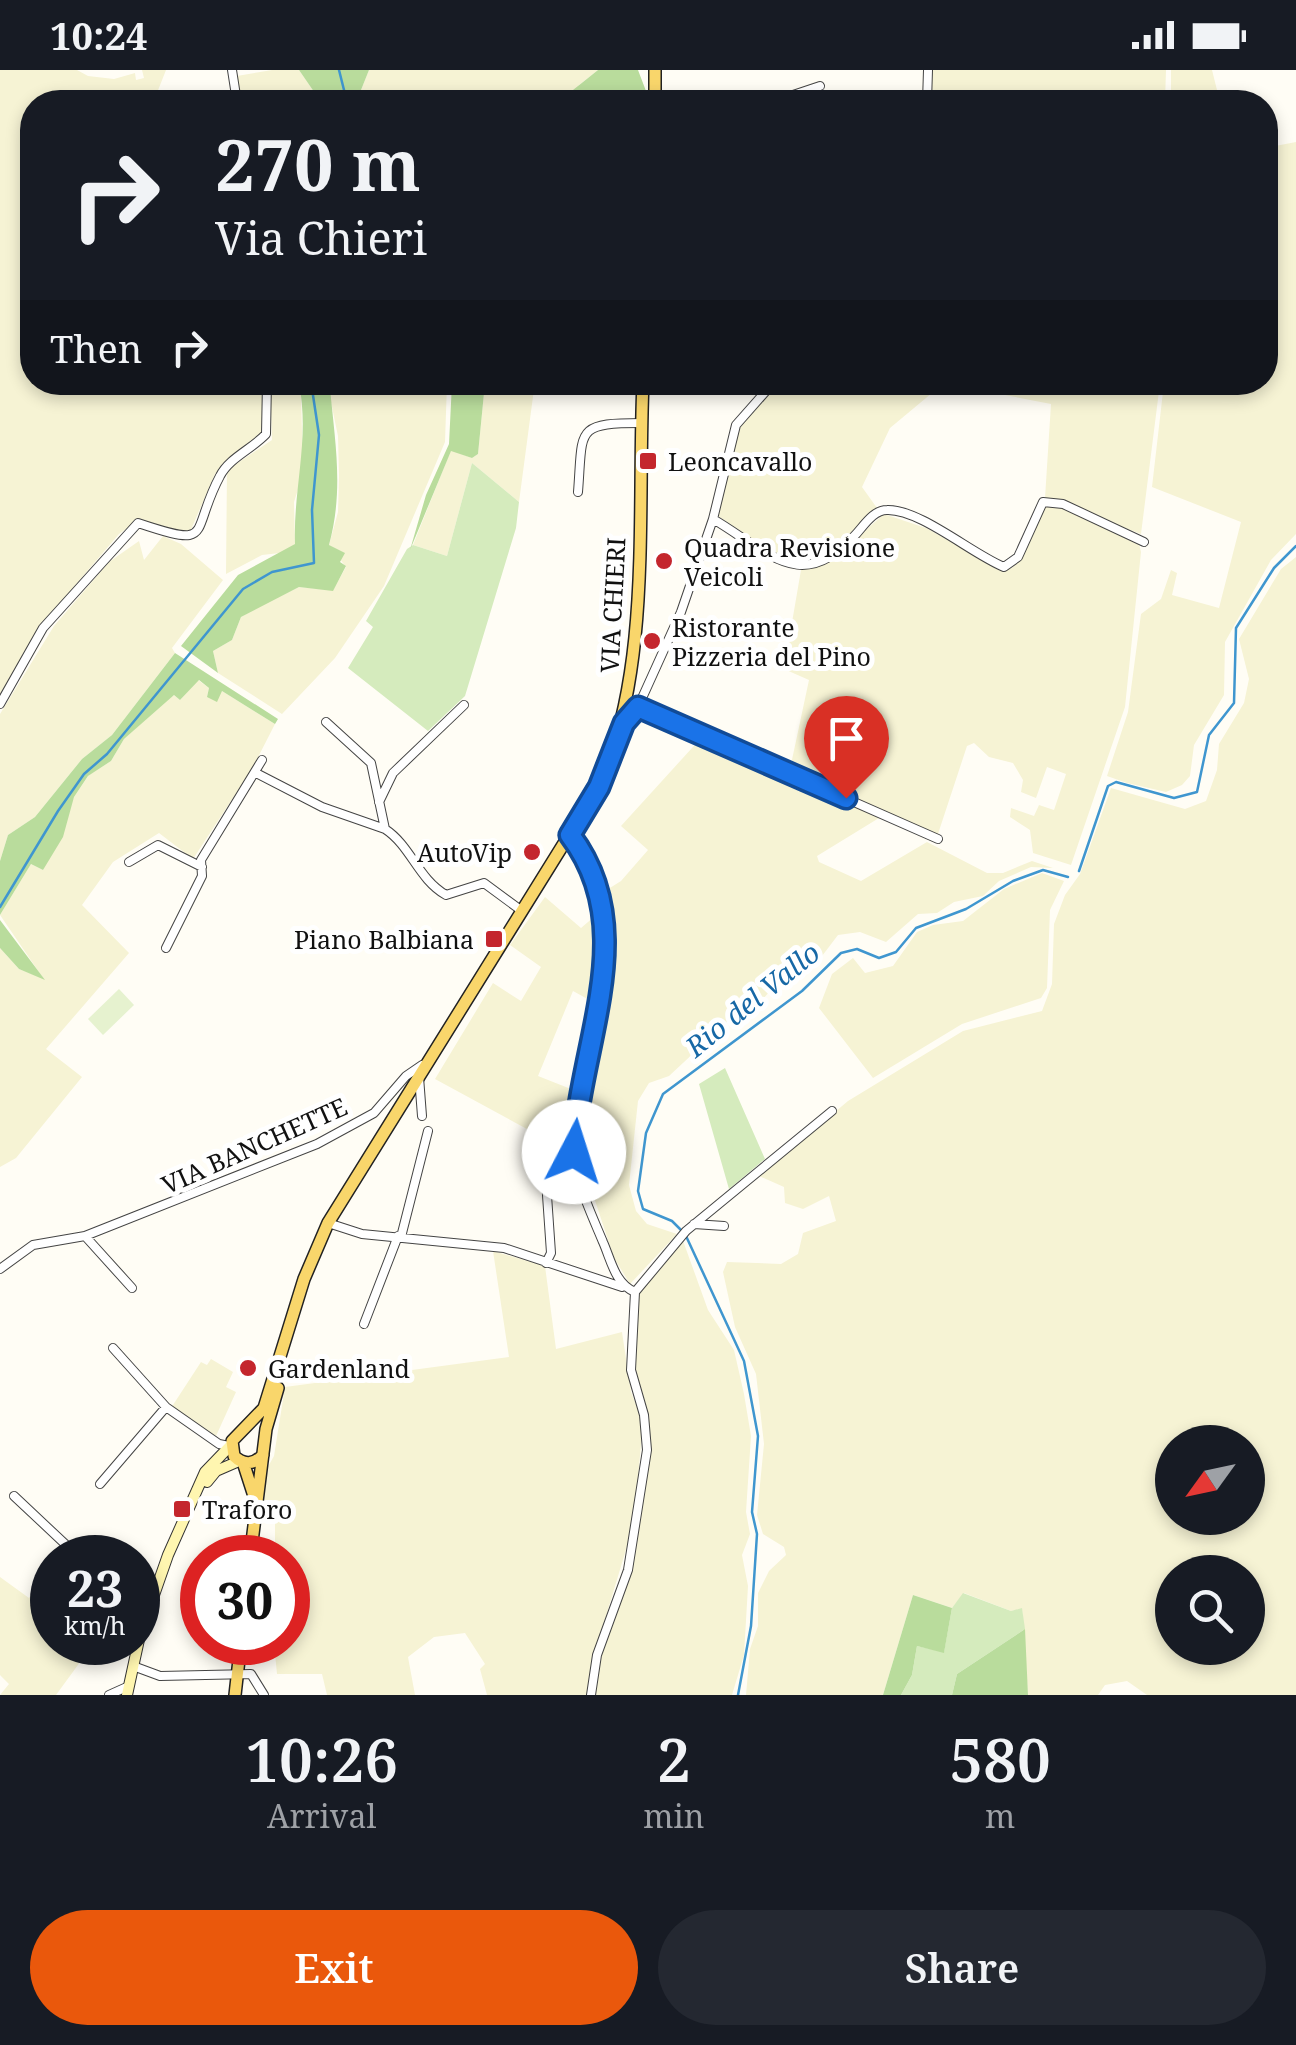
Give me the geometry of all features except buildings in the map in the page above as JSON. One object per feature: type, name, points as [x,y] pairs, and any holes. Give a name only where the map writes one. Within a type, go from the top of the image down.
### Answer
[{"type":"main road","name":"VIA CHIERI","points":[[248,1429],[264,1408],[304,1279],[328,1223],[420,1069],[599,787],[632,704],[643,395]]},
{"type":"main road","name":"VIA CHIERI","points":[[264,1439],[286,1339]]},
{"type":"main road","points":[[160,1579],[205,1472],[248,1429],[264,1439],[253,1535]]},
{"type":"main road","points":[[232,1441],[252,1480],[256,1510]]},
{"type":"main road","points":[[192,1504],[212,1474],[241,1462],[253,1463],[263,1455]]},
{"type":"main road","points":[[236,1695],[239,1665]]},
{"type":"main road","points":[[128,1690],[133,1666]]},
{"type":"street","points":[[811,90],[820,86]]},
{"type":"street","points":[[0,704],[43,628],[138,523],[185,539],[194,536],[202,525],[220,475],[266,434],[267,395]]},
{"type":"street","points":[[763,395],[736,425],[713,519],[681,612],[632,704],[938,839]]},
{"type":"street","points":[[578,492],[582,441],[590,428],[596,423],[642,423]]},
{"type":"street","points":[[713,519],[792,567],[818,565],[877,512],[887,510],[913,518],[1004,567],[1018,557],[1043,502],[1062,504],[1144,542]]},
{"type":"street","points":[[379,802],[392,773],[464,706]]},
{"type":"street","points":[[326,722],[371,764],[385,829]]},
{"type":"street","points":[[166,948],[202,876],[201,860],[262,760]]},
{"type":"street","points":[[256,773],[322,806],[385,829],[395,836],[430,886],[446,895],[484,883],[522,911]]},
{"type":"street","points":[[570,835],[586,859],[608,933],[575,1118],[574,1152],[590,1212],[630,1290],[631,1370],[644,1415],[646,1450],[628,1570],[597,1655],[591,1695]]},
{"type":"street","points":[[129,862],[158,845],[202,867]]},
{"type":"street","points":[[420,1069],[422,1116]]},
{"type":"street","name":"VIA BANCHETTE","points":[[0,1269],[34,1245],[85,1236],[317,1144],[374,1112],[406,1076],[420,1069]]},
{"type":"street","points":[[630,1290],[694,1224],[832,1111]]},
{"type":"street","points":[[364,1324],[400,1236],[428,1131]]},
{"type":"street","points":[[537,1145],[544,1152],[551,1253],[546,1263]]},
{"type":"street","points":[[328,1223],[362,1234],[504,1248],[630,1290]]},
{"type":"street","points":[[694,1224],[724,1226]]},
{"type":"street","points":[[85,1236],[132,1288]]},
{"type":"street","points":[[112,1348],[166,1407],[224,1447],[232,1441]]},
{"type":"street","points":[[100,1484],[166,1407]]},
{"type":"street","points":[[14,1496],[56,1535]]},
{"type":"street","points":[[133,1666],[160,1676],[238,1672],[257,1677],[264,1695]]},
{"type":"street","points":[[109,1695],[128,1690]]},
{"type":"shaded area","points":[[0,70],[77,70],[88,76],[114,79],[135,73],[136,80],[144,78],[142,70],[166,70],[158,90],[20,90],[20,395],[264,395],[265,424],[258,438],[229,458],[215,474],[190,532],[179,535],[140,519],[119,534],[48,617],[0,700]]},
{"type":"shaded area","points":[[299,70],[313,90],[239,90],[237,76]]},
{"type":"shaded area","points":[[369,70],[598,70],[576,90],[361,90]]},
{"type":"shaded area","points":[[932,70],[1166,70],[1165,90],[932,90]]},
{"type":"shaded area","points":[[1171,70],[1212,70],[1217,90],[1171,90]]},
{"type":"shaded area","points":[[1296,142],[1296,534],[1271,560],[1225,642],[1224,695],[1194,745],[1190,776],[1182,785],[1166,792],[1107,776],[1128,712],[1141,614],[1161,599],[1171,570],[1177,573],[1172,595],[1219,608],[1241,522],[1152,487],[1163,395],[1278,395],[1278,145]]},
{"type":"shaded area","points":[[270,395],[301,395],[303,474],[294,502],[295,544],[289,552],[262,555],[226,574],[227,470],[272,440]]},
{"type":"shaded area","points":[[329,395],[447,395],[445,442],[384,586],[335,658],[282,714],[218,673],[213,651],[232,640],[241,617],[258,607],[299,587],[333,590],[346,567],[329,545],[338,512],[338,436]]},
{"type":"shaded area","points":[[484,395],[533,395],[519,502],[472,463],[447,556],[413,545],[451,450],[472,458],[478,454]]},
{"type":"shaded area","points":[[769,395],[930,395],[890,428],[862,487],[877,508],[826,556],[814,562],[786,561],[718,516],[738,429]]},
{"type":"shaded area","points":[[1005,395],[1158,395],[1141,534],[1045,498],[1051,404]]},
{"type":"shaded area","points":[[1054,503],[1139,544],[1141,552],[1125,707],[1071,865],[1033,853],[1030,830],[1010,817],[1011,808],[1034,816],[1039,805],[1054,810],[1066,774],[1047,767],[1036,798],[1021,792],[1023,780],[1013,763],[989,757],[974,743],[967,746],[937,837],[790,769],[809,680],[784,669],[801,570],[832,560],[884,514],[926,528],[1002,570],[1012,568],[1041,506]]},
{"type":"shaded area","points":[[163,536],[181,544],[223,580],[172,648],[175,653],[112,735],[82,759],[35,817],[8,835],[0,861],[0,714],[54,626],[109,562],[139,541],[144,560]]},
{"type":"shaded area","points":[[1296,557],[1296,1695],[1147,1695],[1127,1681],[1105,1685],[1098,1695],[1028,1695],[1022,1609],[1011,1611],[964,1593],[952,1608],[913,1595],[883,1695],[746,1695],[750,1649],[758,1626],[758,1593],[769,1571],[786,1555],[784,1547],[763,1534],[757,1515],[764,1444],[756,1374],[735,1327],[723,1272],[727,1262],[781,1264],[798,1254],[803,1233],[836,1221],[829,1196],[803,1209],[785,1203],[784,1187],[759,1176],[848,1101],[963,1031],[1042,1011],[1052,984],[1054,924],[1065,895],[1080,874],[1111,788],[1185,809],[1206,801],[1217,770],[1219,744],[1244,703],[1249,679],[1239,639],[1281,569]]},
{"type":"shaded area","points":[[198,680],[209,688],[207,697],[222,691],[275,724],[252,769],[193,859],[159,833],[113,862],[82,905],[129,953],[46,1049],[82,1077],[16,1158],[0,1167],[0,948],[19,969],[43,978],[0,915],[31,864],[43,870],[74,797],[89,775],[111,761],[124,739],[164,702],[174,695],[180,700]]},
{"type":"shaded area","points":[[702,737],[879,818],[817,856],[819,862],[861,881],[927,842],[987,873],[1003,873],[1032,861],[1053,868],[1031,867],[999,881],[983,896],[954,902],[937,913],[918,914],[886,942],[860,932],[838,935],[819,960],[771,990],[751,1012],[727,1022],[669,1076],[649,1083],[638,1101],[629,1185],[636,1211],[647,1224],[677,1234],[630,1284],[614,1258],[581,1158],[585,1098],[615,924],[605,891],[621,881],[648,850],[621,826]]},
{"type":"shaded area","points":[[1042,873],[1064,881],[1050,910],[1047,988],[1041,998],[962,1024],[873,1078],[819,1008],[832,974],[853,958],[865,973],[893,966],[917,932],[933,925],[963,921],[1004,889]]},
{"type":"shaded area","points":[[545,897],[581,928],[595,916],[600,927],[593,1002],[573,991],[538,1076],[576,1091],[569,1152],[435,1079],[493,983],[521,1001],[541,967],[510,945]]},
{"type":"shaded area","points":[[682,1238],[708,1310],[734,1350],[751,1436],[746,1512],[750,1534],[742,1555],[748,1586],[744,1655],[732,1695],[593,1695],[599,1660],[634,1555],[645,1488],[650,1442],[634,1359],[638,1294]]},
{"type":"shaded area","points":[[493,1251],[545,1266],[556,1349],[622,1332],[631,1392],[643,1422],[634,1523],[597,1646],[588,1695],[487,1695],[480,1669],[485,1664],[465,1633],[434,1637],[408,1657],[415,1695],[327,1695],[322,1674],[277,1674],[276,1665],[310,1665],[310,1535],[275,1535],[275,1506],[264,1500],[265,1472],[274,1456],[285,1387],[509,1357]]},
{"type":"shaded area","points":[[211,1359],[233,1372],[226,1387],[236,1392],[216,1436],[171,1408],[201,1362],[207,1365]]},
{"type":"shaded area","points":[[0,1577],[29,1598],[30,1665],[78,1665],[56,1695],[0,1695],[9,1684],[0,1675]]},
{"type":"green space","points":[[299,70],[369,70],[361,90],[313,90]]},
{"type":"green space","points":[[598,70],[638,70],[646,90],[573,90]]},
{"type":"green space","points":[[301,395],[331,395],[337,486],[329,545],[345,553],[340,562],[346,566],[333,591],[299,587],[241,617],[232,640],[213,651],[218,673],[181,646],[238,575],[295,544]]},
{"type":"green space","points":[[451,395],[484,395],[478,454],[472,458],[451,451],[410,550],[426,495],[449,444]]},
{"type":"green space","points":[[472,463],[519,502],[516,528],[465,696],[428,731],[348,668],[373,627],[366,621],[407,549],[413,545],[447,556]]},
{"type":"green space","points":[[175,653],[278,719],[275,724],[222,691],[217,702],[207,697],[209,688],[199,680],[180,700],[174,695],[124,739],[111,761],[88,776],[74,797],[63,837],[43,870],[31,864],[0,915],[0,861],[8,835],[35,817],[82,759],[112,735]]},
{"type":"green space","points":[[0,920],[45,980],[19,969],[0,948]]},
{"type":"green space","points":[[119,989],[134,1005],[103,1035],[88,1019]]},
{"type":"green space","points":[[725,1068],[765,1159],[729,1189],[699,1084]]},
{"type":"green space","points":[[963,1593],[1011,1611],[1022,1608],[1025,1629],[957,1674],[952,1695],[901,1695],[912,1675],[917,1646],[944,1652],[952,1608]]},
{"type":"green space","points":[[913,1595],[952,1608],[944,1653],[917,1646],[912,1675],[901,1695],[883,1695]]},
{"type":"green space","points":[[1025,1629],[1028,1695],[952,1695],[957,1674]]},
{"type":"waterway","points":[[339,70],[344,90]]},
{"type":"waterway","points":[[0,907],[84,774],[107,754],[243,589],[272,572],[314,563],[312,510],[319,435],[313,395]]},
{"type":"waterway","name":"Rio del Vallo","points":[[1079,871],[1108,786],[1116,782],[1174,798],[1197,792],[1209,735],[1234,703],[1236,628],[1274,568],[1296,546]]},
{"type":"waterway","name":"Rio del Vallo","points":[[681,1230],[672,1221],[643,1209],[638,1191],[646,1133],[663,1094],[802,991],[841,953],[857,949],[879,958],[896,952],[916,928],[966,909],[1013,881],[1043,870],[1068,877]]},
{"type":"waterway","name":"Rio del Vallo","points":[[686,1236],[744,1361],[758,1436],[752,1512],[757,1534],[751,1626],[738,1695]]},
{"type":"place","name":"Leoncavallo","points":[[648,461]]},
{"type":"place","name":"Quadra Revisione Veicoli","points":[[664,561]]},
{"type":"place","name":"Ristorante Pizzeria del Pino","points":[[652,641]]},
{"type":"place","name":"AutoVip","points":[[532,852]]},
{"type":"place","name":"Piano Balbiana","points":[[494,939]]},
{"type":"place","name":"Gardenland","points":[[248,1368]]},
{"type":"place","name":"Traforo","points":[[182,1509]]},
{"type":"route","points":[[574,1152],[575,1118],[608,933],[606,914],[584,852],[570,835],[599,787],[624,723],[638,707],[846,798]]}]
